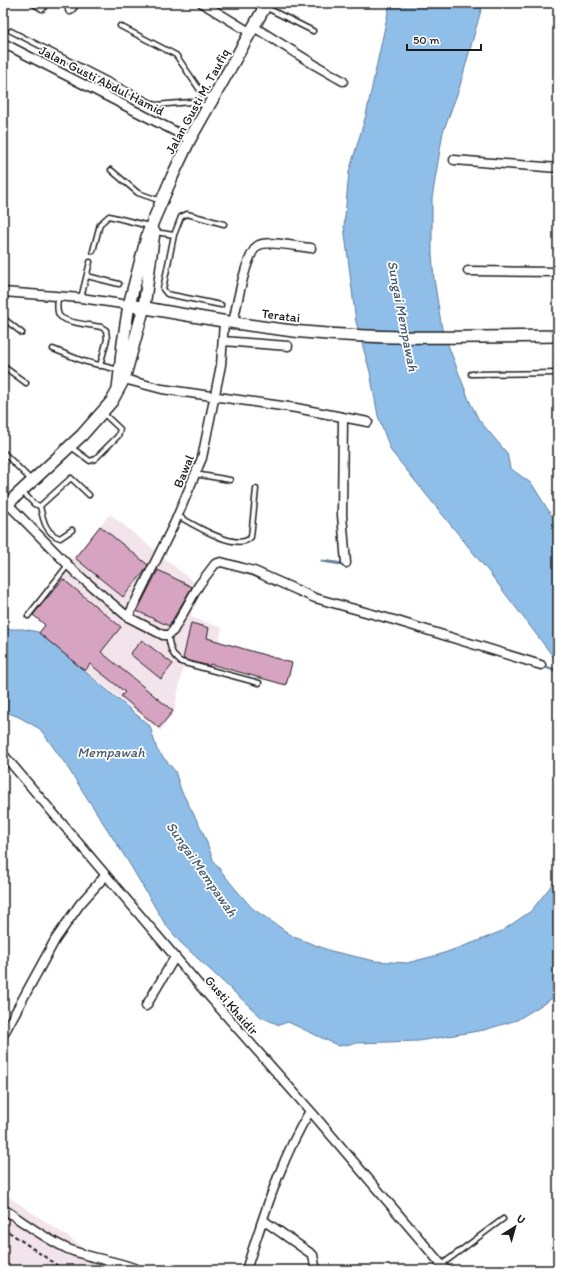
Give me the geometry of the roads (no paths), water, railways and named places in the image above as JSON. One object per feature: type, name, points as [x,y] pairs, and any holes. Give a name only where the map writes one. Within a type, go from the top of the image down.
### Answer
[{"type":"main road","name":"Jalan Gusti M. Taufiq","points":[[5,504],[70,446],[102,413],[118,389],[144,307],[153,229],[156,216],[190,139],[266,5]]},
{"type":"main road","name":"Jalan Gusti M. Taufiq","points":[[122,376],[123,342],[129,305],[136,276],[153,229]]},
{"type":"main road","name":"Teratai","points":[[129,305],[228,323],[304,332],[460,337],[558,336]]},
{"type":"street","points":[[202,3],[343,81]]},
{"type":"street","name":"Jalan Gusti Abdul Hamid","points":[[3,43],[190,139]]},
{"type":"street","points":[[454,160],[558,168]]},
{"type":"street","name":"Bawal","points":[[128,617],[177,516],[195,474],[207,439],[221,365],[223,341],[252,252],[256,247],[269,243],[311,248]]},
{"type":"street","points":[[468,271],[558,272]]},
{"type":"street","name":"Teratai","points":[[3,292],[81,298],[129,305]]},
{"type":"street","points":[[223,341],[288,346]]},
{"type":"street","points":[[122,376],[162,389],[368,422]]},
{"type":"street","points":[[343,417],[342,515],[346,563]]},
{"type":"street","points":[[5,504],[68,565],[128,617],[163,635],[168,635],[175,628],[204,578],[215,564],[221,562],[254,571],[315,598],[402,622],[541,665]]},
{"type":"street","name":"Gusti Khaidir","points":[[3,754],[105,876],[310,1111],[443,1267]]},
{"type":"street","points":[[3,1035],[55,940],[80,904],[105,876]]},
{"type":"street","points":[[146,1006],[175,957]]},
{"type":"street","points":[[246,1270],[292,1143],[310,1111]]},
{"type":"street","points":[[3,1209],[68,1249],[106,1261],[125,1264],[139,1270]]},
{"type":"street","points":[[263,1220],[313,1255],[315,1266],[318,1270]]},
{"type":"lane","points":[[266,5],[313,31]]},
{"type":"lane","points":[[120,26],[176,55],[211,103]]},
{"type":"lane","points":[[11,31],[156,105],[191,102],[211,103]]},
{"type":"lane","points":[[112,170],[138,193],[162,201]]},
{"type":"lane","points":[[221,305],[167,294],[163,289],[174,235],[181,217],[187,214],[224,224]]},
{"type":"lane","points":[[93,251],[100,224],[109,216],[174,235]]},
{"type":"lane","points":[[81,298],[90,262]]},
{"type":"lane","points":[[87,276],[119,284]]},
{"type":"lane","points":[[58,296],[57,310],[59,316],[65,320],[101,327],[106,330],[107,339],[100,366]]},
{"type":"lane","points":[[3,318],[22,334]]},
{"type":"lane","points":[[53,349],[100,366],[122,376]]},
{"type":"lane","points":[[3,366],[26,383]]},
{"type":"lane","points":[[471,374],[558,373]]},
{"type":"lane","points":[[70,446],[90,461],[95,460],[118,436],[120,429],[102,413]]},
{"type":"lane","points":[[3,452],[32,481]]},
{"type":"lane","points":[[195,474],[230,480]]},
{"type":"lane","points":[[40,506],[71,478],[89,495]]},
{"type":"lane","points":[[177,516],[204,532],[243,543],[247,542],[251,537],[256,489]]},
{"type":"lane","points":[[22,490],[34,504],[40,506]]},
{"type":"lane","points":[[40,506],[46,526],[53,535],[60,538],[72,530]]},
{"type":"lane","points":[[28,616],[68,565]]},
{"type":"lane","points":[[168,635],[170,650],[181,662],[259,683]]},
{"type":"lane","points":[[443,1267],[503,1219]]},
{"type":"water","name":"Sungai Mempawah","points":[[390,3],[483,3],[459,89],[443,132],[432,198],[432,254],[434,279],[442,329],[469,400],[479,420],[507,453],[510,468],[532,484],[558,526],[558,663],[488,571],[391,451],[378,416],[370,372],[356,322],[344,226],[349,172],[366,115]]},
{"type":"water","name":"Mempawah","points":[[3,629],[23,629],[38,632],[150,726],[157,750],[175,771],[181,790],[203,832],[214,862],[252,908],[294,937],[331,951],[375,961],[407,963],[438,955],[502,931],[531,911],[558,877],[558,995],[517,1020],[484,1030],[419,1041],[356,1043],[339,1046],[288,1022],[279,1025],[261,1017],[180,942],[165,924],[129,863],[64,762],[40,729],[19,717],[3,711]]},
{"type":"waterway","points":[[322,561],[342,564],[342,560]]},
{"type":"waterway","points":[[542,666],[555,670]]}]
